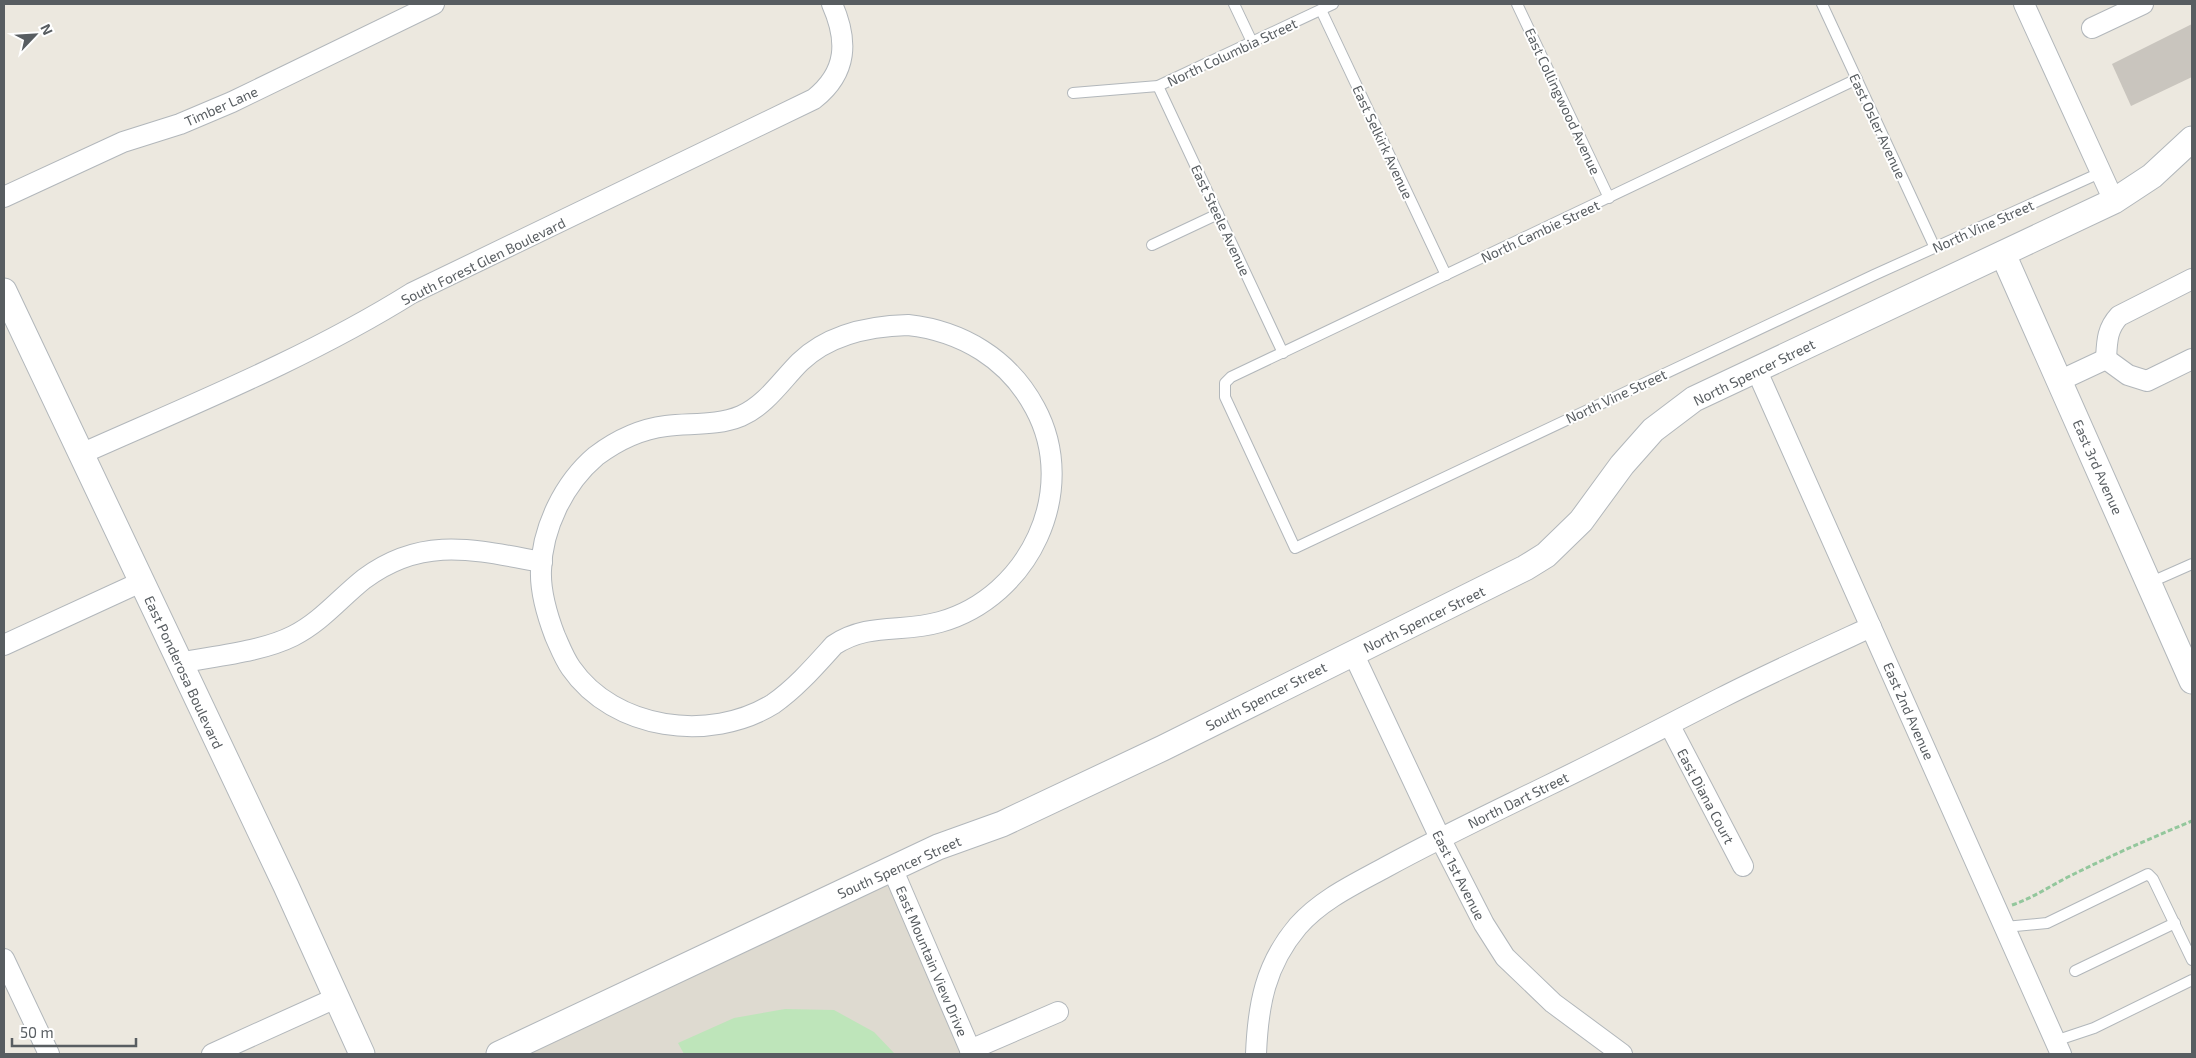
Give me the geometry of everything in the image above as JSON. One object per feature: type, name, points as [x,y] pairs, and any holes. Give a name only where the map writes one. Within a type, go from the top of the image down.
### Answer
[{"type":"street","name":"Timber Lane","points":[[4,197],[122,142],[180,124],[232,102],[434,4]]},
{"type":"street","name":"South Forest Glen Boulevard","points":[[81,454],[259,374],[363,324],[412,293],[795,110],[823,92],[835,76],[841,61],[844,43],[832,4]]},
{"type":"street","points":[[2024,4],[2114,201]]},
{"type":"street","points":[[2092,28],[2111,10],[2143,4]]},
{"type":"street","name":"North Spencer Street","points":[[1353,653],[1501,582],[1546,555],[1581,521],[1622,465],[1654,430],[1694,399],[2114,201],[2152,176],[2192,139]]},
{"type":"street","name":"East 3rd Avenue","points":[[2003,254],[2192,681]]},
{"type":"street","points":[[2106,359],[2108,335],[2112,324],[2120,316],[2192,279]]},
{"type":"street","name":"East Ponderosa Boulevard","points":[[4,291],[338,997],[362,1054]]},
{"type":"street","points":[[887,326],[930,328],[957,336],[974,344],[998,360],[1030,397],[1042,421],[1048,443],[1051,481],[1048,508],[1034,548],[1022,567],[1007,583],[989,598],[968,611],[949,619],[917,627],[871,629],[843,639],[834,645],[784,696],[751,715],[730,722],[712,726],[682,727],[653,722],[620,709],[596,694],[578,677],[564,656],[548,618],[542,580],[542,562],[549,526],[569,487],[585,467],[604,451],[625,438],[655,428],[715,423],[739,417],[767,398],[811,353],[831,341],[866,329],[887,326]]},
{"type":"street","points":[[2059,381],[2106,359]]},
{"type":"street","points":[[2106,359],[2128,375],[2147,381],[2192,359]]},
{"type":"street","name":"East 2nd Avenue","points":[[1756,369],[2058,1048]]},
{"type":"street","points":[[179,663],[266,645],[291,637],[325,615],[364,580],[387,564],[416,554],[436,549],[464,548],[542,562]]},
{"type":"street","points":[[4,645],[141,582]]},
{"type":"street","name":"North Dart Street","points":[[1256,1054],[1260,1004],[1264,987],[1278,956],[1298,926],[1335,894],[1440,838],[1670,726],[1721,698],[1871,627]]},
{"type":"street","name":"East 1st Avenue","points":[[1353,653],[1440,838],[1484,924],[1505,957],[1553,1003],[1622,1054]]},
{"type":"street","name":"South Spencer Street","points":[[499,1054],[892,868],[938,847],[1002,824],[1163,748],[1353,653]]},
{"type":"street","name":"East Diana Court","points":[[1670,726],[1743,866]]},
{"type":"street","name":"East Mountain View Drive","points":[[892,868],[971,1052]]},
{"type":"street","points":[[4,959],[49,1054]]},
{"type":"street","points":[[212,1054],[338,997]]},
{"type":"street","points":[[971,1052],[1058,1012]]},
{"type":"lane","points":[[1234,4],[1252,42]]},
{"type":"lane","name":"North Columbia Street","points":[[1158,86],[1333,4]]},
{"type":"lane","name":"East Collingwood Avenue","points":[[1517,4],[1609,198]]},
{"type":"lane","name":"East Osler Avenue","points":[[1822,4],[1935,248]]},
{"type":"lane","name":"East Selkirk Avenue","points":[[1321,10],[1446,275]]},
{"type":"lane","name":"North Cambie Street","points":[[1225,383],[1231,377],[1856,79]]},
{"type":"lane","points":[[1073,93],[1158,86]]},
{"type":"lane","name":"East Steele Avenue","points":[[1158,86],[1283,353]]},
{"type":"lane","name":"North Vine Street","points":[[1225,383],[1226,401],[1295,548],[1935,248],[2102,172]]},
{"type":"lane","points":[[1152,245],[1218,214]]},
{"type":"lane","points":[[2149,583],[2192,564]]},
{"type":"lane","points":[[2001,919],[2047,923],[2148,874],[2153,879],[2192,960]]},
{"type":"lane","points":[[2075,971],[2175,923]]},
{"type":"lane","points":[[2058,1048],[2094,1028],[2192,980]]},
{"type":"path","points":[[2001,919],[2069,876],[2150,838],[2192,821]]},
{"type":"shaded area","points":[[892,868],[972,1054],[498,1054]]},
{"type":"green space","points":[[785,1009],[834,1010],[874,1032],[895,1054],[684,1054],[678,1043],[734,1018]]},
{"type":"building","points":[[2192,24],[2192,77],[2131,106],[2112,64]]}]
